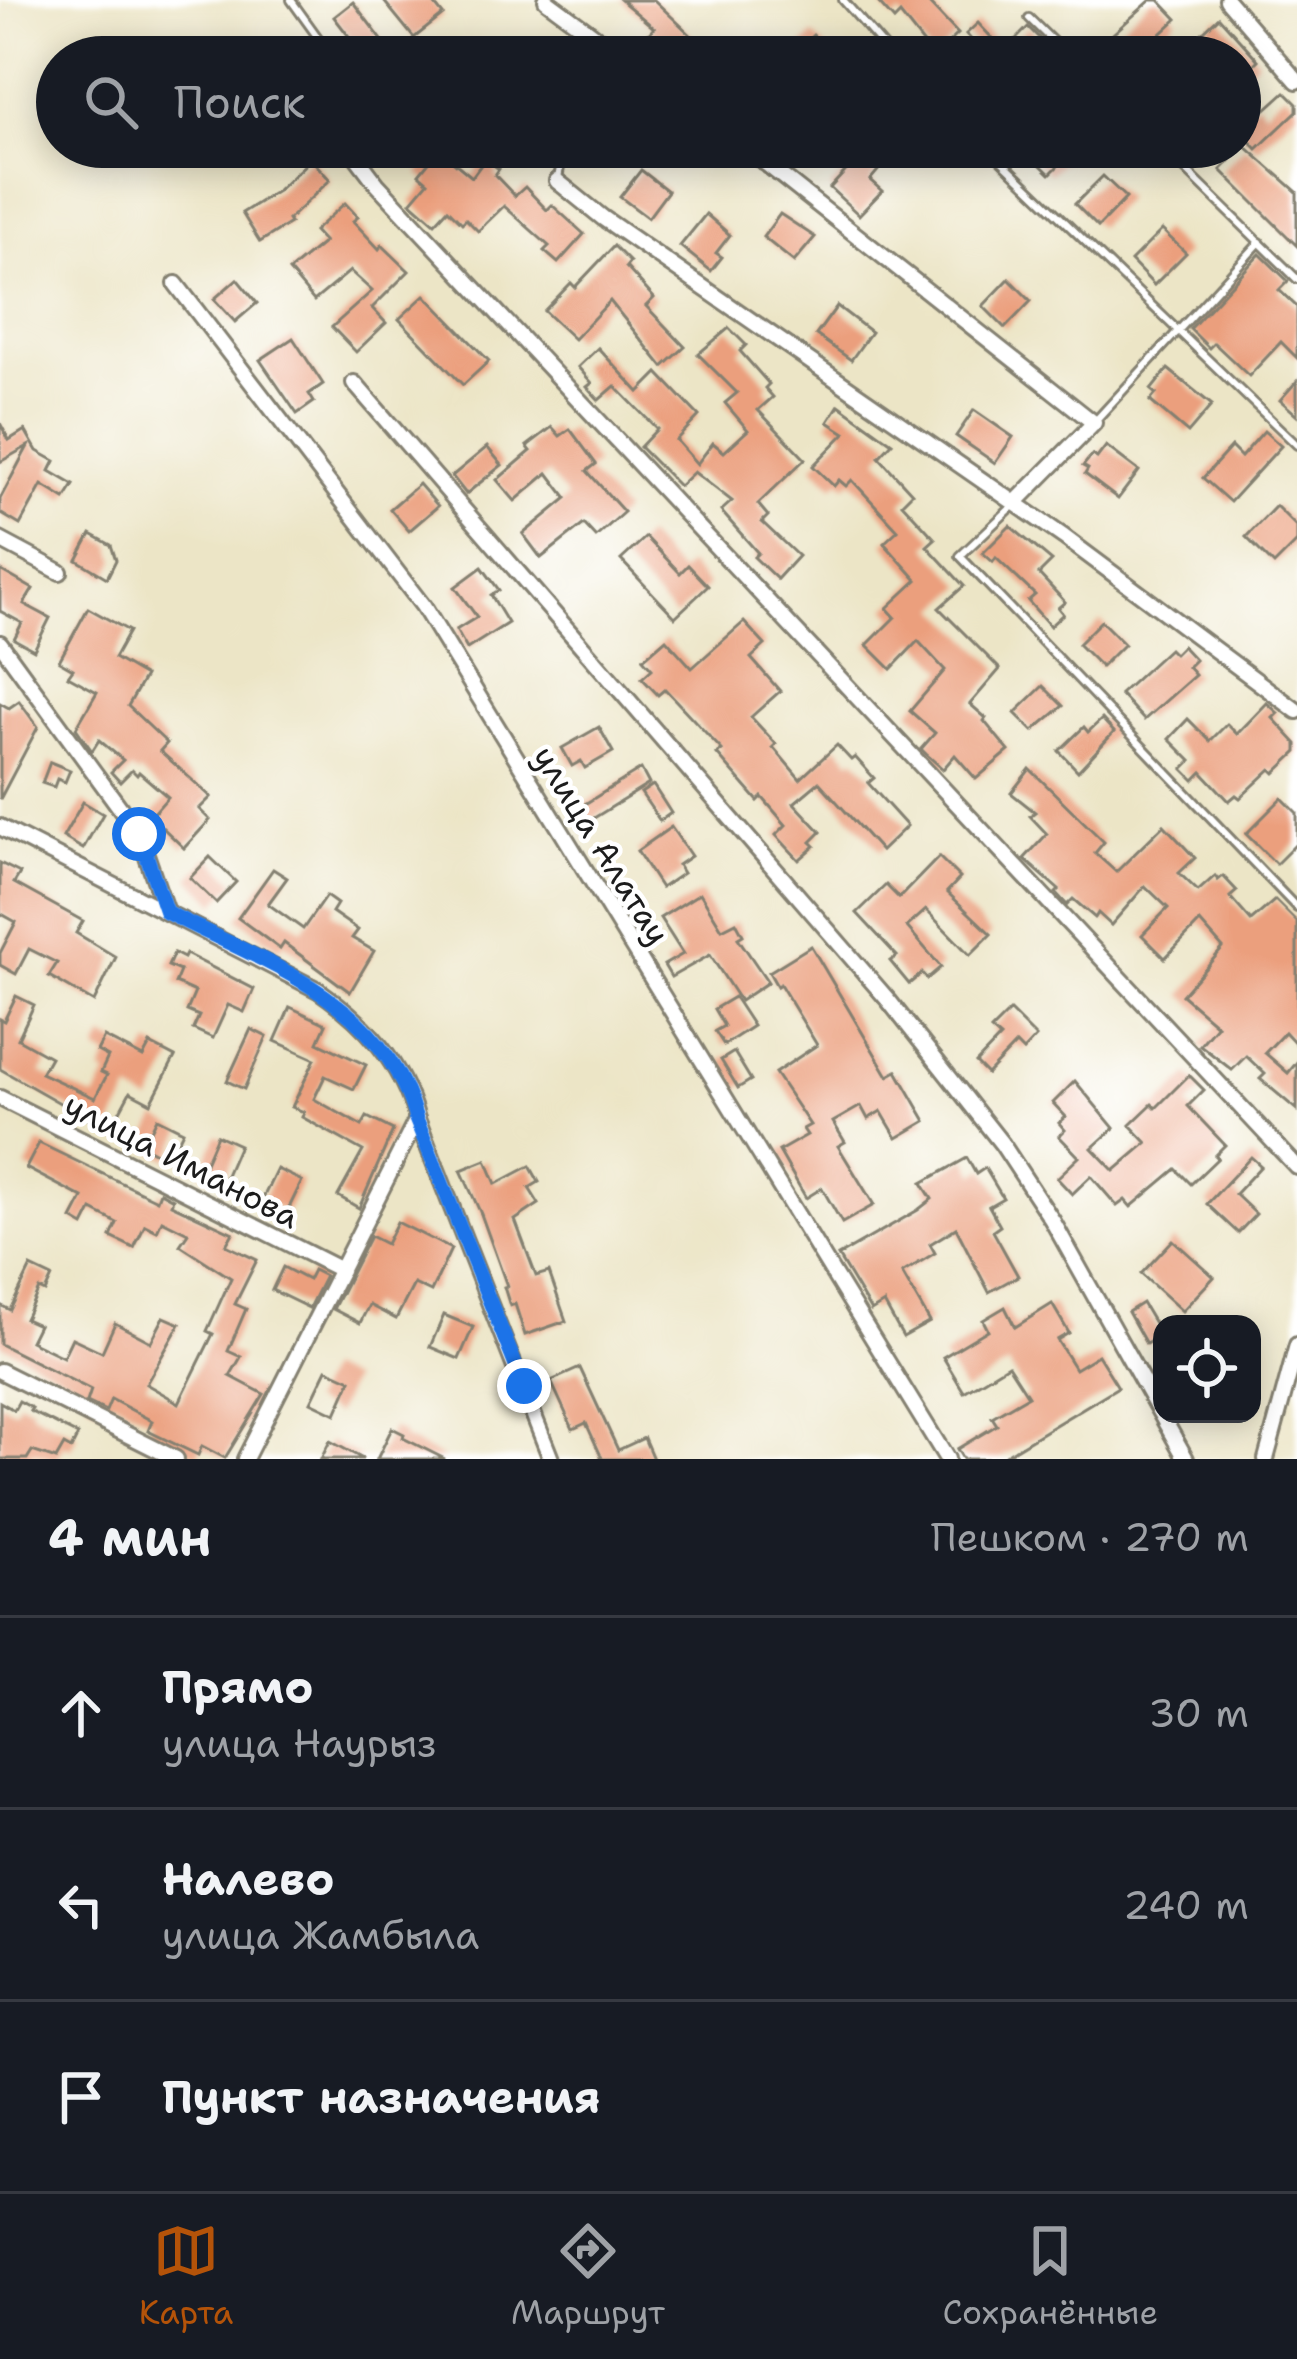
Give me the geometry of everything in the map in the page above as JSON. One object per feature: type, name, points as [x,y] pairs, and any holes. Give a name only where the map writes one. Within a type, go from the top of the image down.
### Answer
[{"type":"street","points":[[546,0],[594,36]]},
{"type":"street","points":[[1227,0],[1258,36]]},
{"type":"street","points":[[1261,39],[1297,81]]},
{"type":"street","points":[[365,168],[1297,1167]]},
{"type":"street","points":[[772,168],[1094,423],[1015,503]]},
{"type":"street","points":[[557,181],[603,218],[1015,503],[1297,711]]},
{"type":"street","name":"улица Алатау","points":[[176,284],[423,606],[946,1459]]},
{"type":"street","points":[[354,383],[889,1001],[1002,1144],[1052,1220],[1186,1459]]},
{"type":"street","points":[[0,540],[60,572]]},
{"type":"street","points":[[0,643],[139,834],[166,912]]},
{"type":"street","points":[[0,827],[318,990],[376,1039],[407,1085],[416,1119],[551,1459]]},
{"type":"street","name":"улица Иманова","points":[[0,1098],[340,1270]]},
{"type":"street","points":[[245,1459],[416,1119]]},
{"type":"street","points":[[1266,1459],[1297,1346]]},
{"type":"street","points":[[0,1371],[176,1459]]},
{"type":"lane","points":[[291,0],[317,36]]},
{"type":"lane","points":[[842,0],[874,36]]},
{"type":"lane","points":[[1029,18],[1047,36]]},
{"type":"lane","points":[[557,181],[560,168]]},
{"type":"lane","points":[[1009,168],[1297,445]]},
{"type":"lane","points":[[1184,168],[1297,279]]},
{"type":"lane","points":[[1094,423],[1260,242]]},
{"type":"lane","points":[[1015,503],[960,556],[1297,908]]},
{"type":"building","points":[[383,0],[431,0],[443,15],[412,36]]},
{"type":"building","points":[[621,0],[654,0],[692,36],[647,36],[654,28]]},
{"type":"building","points":[[876,0],[926,0],[958,34],[917,36],[900,14],[894,20]]},
{"type":"building","points":[[1151,0],[1159,0],[1177,19],[1159,36],[1111,36]]},
{"type":"building","points":[[353,2],[379,36],[349,36],[334,17]]},
{"type":"building","points":[[1219,17],[1236,36],[1203,36]]},
{"type":"building","points":[[978,23],[990,36],[968,36]]},
{"type":"building","points":[[1285,92],[1297,104],[1297,111],[1261,145],[1261,106],[1265,110]]},
{"type":"building","points":[[1261,160],[1297,192],[1297,246],[1221,170],[1261,168]]},
{"type":"building","points":[[301,168],[319,168],[330,180],[290,223],[260,242],[242,213]]},
{"type":"building","points":[[424,168],[461,168],[472,177],[478,168],[498,168],[495,175],[515,196],[525,187],[547,210],[552,205],[584,234],[558,263],[544,251],[549,246],[504,206],[478,231],[448,209],[435,223],[411,202],[428,182],[419,174]]},
{"type":"building","points":[[849,168],[880,168],[870,180],[882,191],[859,215],[830,188]]},
{"type":"building","points":[[641,170],[668,191],[648,218],[620,197]]},
{"type":"building","points":[[1103,176],[1126,198],[1098,227],[1075,204]]},
{"type":"building","points":[[345,203],[358,217],[353,221],[379,249],[382,245],[409,271],[372,308],[386,323],[356,352],[332,327],[372,291],[350,271],[314,301],[289,271],[324,242],[314,231]]},
{"type":"building","points":[[706,214],[730,235],[716,253],[722,257],[711,271],[680,246]]},
{"type":"building","points":[[780,214],[815,237],[794,262],[763,237]]},
{"type":"building","points":[[1162,230],[1186,253],[1154,285],[1131,261]]},
{"type":"building","points":[[614,246],[654,298],[646,306],[685,347],[663,367],[610,301],[574,339],[544,311]]},
{"type":"building","points":[[1260,254],[1288,281],[1279,290],[1297,307],[1297,358],[1281,342],[1249,376],[1214,343],[1209,348],[1190,329]]},
{"type":"building","points":[[237,279],[257,303],[235,322],[214,299]]},
{"type":"building","points":[[1009,279],[1031,301],[1005,328],[983,306]]},
{"type":"building","points":[[425,295],[489,361],[463,385],[399,319]]},
{"type":"building","points":[[837,306],[871,332],[851,360],[816,335]]},
{"type":"building","points":[[729,328],[746,345],[740,351],[769,384],[765,388],[773,397],[758,410],[805,459],[758,504],[768,516],[762,522],[798,556],[777,579],[754,557],[758,553],[721,511],[732,501],[694,472],[679,486],[640,447],[657,429],[615,386],[599,400],[578,367],[598,348],[639,392],[658,373],[699,416],[676,440],[697,464],[713,443],[724,452],[748,430],[725,403],[737,393],[698,354]]},
{"type":"building","points":[[293,338],[323,384],[309,394],[314,402],[297,414],[260,360]]},
{"type":"building","points":[[1168,369],[1212,405],[1188,433],[1150,401],[1156,394],[1151,390]]},
{"type":"building","points":[[1297,381],[1297,415],[1280,400]]},
{"type":"building","points":[[839,405],[892,443],[879,457],[912,493],[902,503],[935,539],[927,546],[964,586],[939,608],[1000,669],[970,704],[1009,751],[976,779],[955,755],[943,769],[921,749],[935,733],[910,711],[945,670],[918,641],[891,669],[867,645],[895,617],[887,608],[917,580],[884,543],[898,530],[852,480],[846,486],[839,480],[834,486],[813,466],[845,433],[828,422]]},
{"type":"building","points":[[974,410],[1013,437],[995,463],[956,436]]},
{"type":"building","points":[[0,423],[9,440],[25,430],[37,451],[55,461],[50,471],[74,485],[65,499],[42,485],[20,525],[0,513],[0,499],[28,446],[0,462]]},
{"type":"building","points":[[552,427],[560,436],[570,429],[596,464],[587,471],[624,512],[596,537],[584,524],[541,558],[523,534],[567,498],[548,473],[515,501],[497,480],[531,451],[527,446]]},
{"type":"building","points":[[1264,431],[1281,446],[1230,502],[1203,478],[1231,447],[1241,457]]},
{"type":"building","points":[[1106,446],[1139,471],[1118,499],[1085,474],[1088,469],[1083,466]]},
{"type":"building","points":[[487,447],[502,465],[466,494],[452,476]]},
{"type":"building","points":[[419,484],[438,506],[409,531],[390,509]]},
{"type":"building","points":[[1276,506],[1297,527],[1297,542],[1274,565],[1246,537]]},
{"type":"building","points":[[1010,526],[1052,561],[1039,574],[1065,602],[1058,608],[1063,614],[1050,626],[1028,601],[1035,595],[996,558],[993,562],[983,553]]},
{"type":"building","points":[[91,534],[111,545],[116,560],[107,578],[77,560]]},
{"type":"building","points":[[646,537],[680,573],[688,565],[708,586],[675,617],[621,560]]},
{"type":"building","points":[[482,567],[499,590],[491,595],[508,623],[467,649],[456,630],[477,617],[455,587]]},
{"type":"building","points":[[0,570],[33,589],[24,604],[50,618],[34,650],[14,639],[22,623],[0,611]]},
{"type":"building","points":[[88,608],[129,631],[114,658],[145,676],[128,706],[167,743],[160,751],[211,797],[199,809],[210,820],[184,848],[163,828],[157,835],[145,823],[168,797],[139,772],[132,770],[120,782],[111,772],[123,760],[99,740],[92,751],[76,728],[97,692],[68,676],[73,669],[59,661]]},
{"type":"building","points":[[1101,621],[1124,644],[1101,667],[1078,644]]},
{"type":"building","points":[[744,622],[765,645],[751,658],[780,691],[751,717],[800,779],[837,745],[851,760],[855,757],[874,778],[868,783],[907,826],[881,851],[819,782],[794,803],[821,832],[811,842],[815,846],[799,860],[776,835],[786,825],[717,754],[722,750],[665,689],[658,695],[642,678],[652,669],[643,659],[666,639],[692,668]]},
{"type":"building","points":[[1182,646],[1195,660],[1188,667],[1195,675],[1144,720],[1120,694],[1169,649],[1174,654]]},
{"type":"building","points":[[1043,686],[1063,706],[1033,731],[1015,713]]},
{"type":"building","points":[[19,701],[38,727],[0,799],[0,703],[9,708]]},
{"type":"building","points":[[1267,703],[1278,713],[1273,718],[1297,744],[1297,752],[1275,773],[1271,769],[1240,798],[1236,795],[1229,801],[1202,772],[1194,780],[1183,769],[1191,761],[1169,739],[1188,719],[1210,741],[1227,724],[1237,734]]},
{"type":"building","points":[[1102,719],[1114,732],[1078,771],[1059,751],[1084,727],[1088,732]]},
{"type":"building","points":[[599,727],[613,752],[585,768],[581,761],[572,766],[562,748]]},
{"type":"building","points":[[50,762],[70,770],[65,782],[57,779],[54,787],[42,783]]},
{"type":"building","points":[[641,769],[649,784],[581,826],[572,812]]},
{"type":"building","points":[[1030,769],[1104,842],[1095,853],[1116,872],[1164,825],[1195,858],[1179,873],[1198,891],[1215,876],[1218,880],[1223,876],[1237,891],[1230,897],[1251,921],[1275,900],[1297,922],[1297,1045],[1285,1032],[1265,1053],[1288,1073],[1297,1062],[1297,1110],[1260,1079],[1265,1074],[1246,1056],[1232,1070],[1200,1045],[1217,1025],[1182,995],[1223,948],[1200,922],[1165,958],[1142,935],[1168,908],[1145,886],[1111,925],[1073,899],[1067,905],[1056,893],[1059,890],[1024,859],[1047,834],[1030,816],[1035,812],[1011,793]]},
{"type":"building","points":[[653,785],[671,813],[660,821],[641,793]]},
{"type":"building","points":[[1282,798],[1297,813],[1297,843],[1276,864],[1246,834]]},
{"type":"building","points":[[83,802],[103,814],[83,849],[63,837]]},
{"type":"building","points":[[671,827],[691,856],[678,865],[683,873],[661,888],[637,851]]},
{"type":"building","points":[[210,857],[236,882],[216,903],[190,878]]},
{"type":"building","points":[[939,857],[960,878],[947,892],[991,934],[970,955],[926,910],[907,927],[941,967],[927,979],[922,973],[909,984],[890,961],[897,956],[857,913],[886,885],[899,898]]},
{"type":"building","points":[[0,863],[20,873],[14,883],[83,921],[76,933],[116,957],[94,1002],[49,976],[57,963],[29,949],[16,974],[0,965],[0,953],[16,922],[0,913]]},
{"type":"building","points":[[273,869],[287,878],[268,904],[303,929],[326,896],[337,904],[332,912],[358,930],[352,938],[374,951],[350,992],[284,943],[280,949],[238,918]]},
{"type":"building","points":[[700,893],[722,929],[736,922],[743,935],[738,938],[768,982],[740,1001],[710,955],[671,977],[664,965],[683,954],[660,918]]},
{"type":"building","points":[[811,946],[888,1076],[897,1071],[926,1121],[897,1138],[881,1111],[868,1119],[861,1106],[833,1122],[845,1142],[838,1146],[874,1205],[842,1223],[822,1188],[806,1198],[779,1151],[807,1135],[803,1129],[810,1125],[775,1073],[817,1045],[769,972]]},
{"type":"building","points":[[174,953],[184,958],[186,954],[254,989],[244,1012],[228,1005],[213,1038],[193,1029],[199,1016],[187,1011],[195,992],[175,983],[180,971],[168,966]]},
{"type":"building","points":[[16,996],[34,1005],[18,1039],[50,1057],[41,1073],[95,1098],[107,1075],[101,1072],[108,1057],[97,1051],[104,1037],[143,1057],[150,1044],[175,1057],[151,1103],[130,1092],[109,1131],[0,1069],[0,1019],[4,1021]]},
{"type":"building","points":[[734,997],[753,1026],[724,1045],[715,1031],[724,1026],[714,1009]]},
{"type":"building","points":[[290,1007],[326,1024],[318,1042],[366,1065],[354,1089],[325,1076],[314,1099],[362,1126],[367,1117],[393,1130],[359,1208],[338,1196],[363,1151],[292,1107],[315,1059],[275,1041]]},
{"type":"building","points":[[1010,1011],[1036,1037],[1023,1051],[1016,1044],[987,1074],[976,1063],[1000,1038],[991,1030]]},
{"type":"building","points":[[251,1029],[267,1037],[244,1089],[227,1081]]},
{"type":"building","points":[[734,1052],[751,1080],[738,1088],[721,1060]]},
{"type":"building","points":[[1189,1075],[1204,1090],[1188,1106],[1225,1145],[1191,1184],[1176,1169],[1131,1207],[1125,1200],[1117,1206],[1091,1176],[1072,1194],[1057,1178],[1079,1157],[1059,1136],[1065,1130],[1059,1123],[1066,1117],[1053,1103],[1075,1081],[1114,1128],[1092,1148],[1114,1171],[1147,1143],[1130,1125],[1152,1104],[1156,1108]]},
{"type":"building","points":[[157,1118],[183,1131],[169,1160],[143,1146]]},
{"type":"building","points":[[217,1135],[239,1145],[223,1182],[201,1172]]},
{"type":"building","points":[[39,1143],[157,1200],[160,1192],[173,1199],[171,1204],[233,1233],[226,1245],[257,1260],[235,1304],[246,1309],[228,1351],[241,1357],[230,1376],[264,1394],[225,1458],[202,1446],[198,1455],[148,1431],[152,1421],[111,1399],[106,1411],[87,1402],[91,1390],[0,1344],[0,1305],[10,1310],[31,1267],[52,1277],[45,1292],[39,1289],[25,1319],[38,1325],[30,1341],[63,1357],[72,1338],[102,1352],[115,1323],[151,1342],[164,1317],[180,1324],[146,1384],[179,1403],[213,1334],[207,1331],[231,1278],[180,1245],[188,1233],[162,1220],[157,1231],[145,1225],[134,1248],[111,1237],[117,1223],[92,1210],[84,1226],[72,1219],[83,1198],[26,1168]]},
{"type":"building","points":[[1251,1157],[1261,1166],[1235,1194],[1256,1214],[1238,1233],[1207,1204]]},
{"type":"building","points":[[967,1158],[976,1174],[985,1168],[1003,1198],[989,1206],[1000,1226],[993,1231],[1018,1276],[989,1292],[956,1228],[930,1244],[935,1253],[902,1273],[930,1322],[903,1337],[884,1303],[871,1311],[838,1256],[918,1210],[932,1199],[922,1183]]},
{"type":"building","points":[[486,1160],[496,1184],[530,1166],[539,1182],[529,1188],[539,1204],[515,1220],[536,1276],[549,1272],[566,1321],[525,1335],[515,1304],[510,1306],[507,1286],[461,1170]]},
{"type":"building","points":[[277,1169],[302,1181],[287,1212],[262,1200]]},
{"type":"building","points":[[397,1222],[451,1249],[431,1292],[414,1284],[396,1319],[369,1305],[360,1323],[333,1309],[370,1236],[386,1244]]},
{"type":"building","points":[[1173,1240],[1214,1277],[1182,1311],[1141,1274]]},
{"type":"building","points":[[283,1267],[308,1280],[313,1270],[325,1276],[309,1308],[272,1290]]},
{"type":"building","points":[[1142,1303],[1153,1322],[1153,1340],[1146,1344],[1128,1312]]},
{"type":"building","points":[[1052,1304],[1069,1333],[1057,1340],[1075,1369],[1098,1355],[1118,1387],[999,1459],[963,1459],[957,1449],[997,1425],[992,1417],[1028,1396],[1008,1365],[964,1392],[943,1357],[988,1330],[983,1320],[1005,1307],[1015,1327]]},
{"type":"building","points":[[444,1315],[473,1327],[459,1359],[430,1347]]},
{"type":"building","points":[[580,1368],[618,1450],[644,1438],[653,1459],[599,1459],[586,1423],[573,1429],[551,1381]]},
{"type":"building","points":[[327,1369],[351,1380],[336,1414],[311,1402]]},
{"type":"building","points":[[19,1401],[78,1435],[71,1449],[64,1445],[56,1459],[32,1451],[27,1459],[0,1459],[0,1402],[14,1410]]},
{"type":"building","points":[[392,1428],[404,1434],[403,1438],[445,1459],[377,1459]]},
{"type":"building","points":[[330,1441],[363,1459],[321,1459]]},
{"type":"route","points":[[139,834],[166,912],[318,990],[376,1039],[407,1085],[416,1119],[524,1386]]}]
